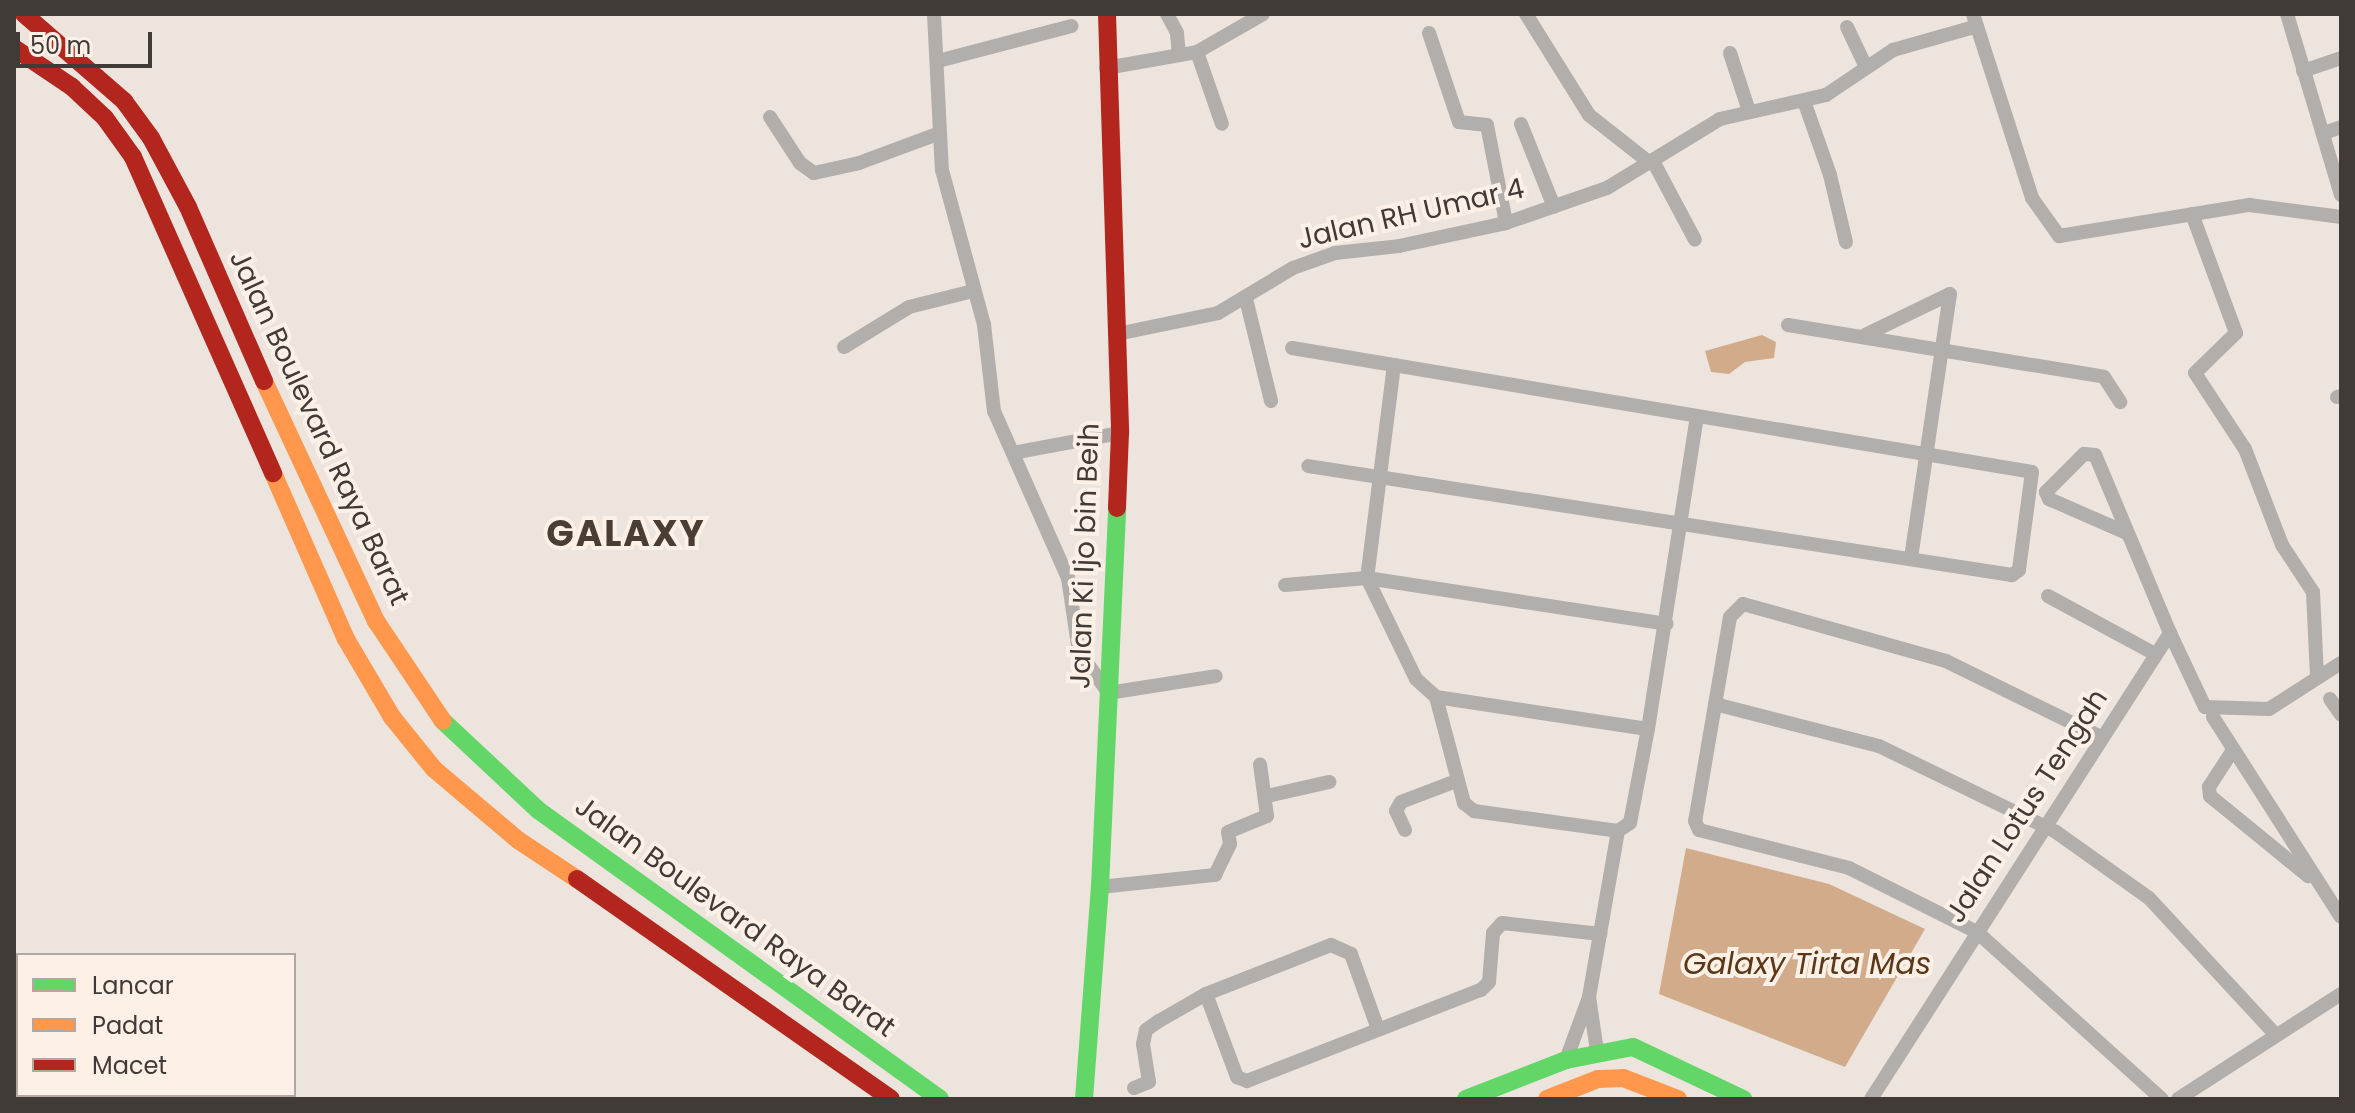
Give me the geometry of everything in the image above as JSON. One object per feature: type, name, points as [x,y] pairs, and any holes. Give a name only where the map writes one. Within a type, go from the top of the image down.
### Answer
[{"type":"main road","name":"Jalan Ki Ijo bin Beih","points":[[1084,1099],[1100,887],[1120,433],[1106,68],[1107,14]]},
{"type":"main road","name":"Jalan Boulevard Raya Barat","points":[[26,15],[124,101],[188,207],[323,515],[376,621],[425,698],[538,810],[940,1099]]},
{"type":"main road","name":"Jalan Boulevard Raya Barat","points":[[14,48],[72,87],[105,118],[133,157],[346,639],[392,717],[434,769],[518,840],[708,966],[891,1099]]},
{"type":"main road","points":[[162,218],[188,207]]},
{"type":"main road","points":[[708,966],[724,942]]},
{"type":"main road","points":[[1466,1099],[1566,1060],[1597,1051],[1633,1047],[1743,1099]]},
{"type":"main road","points":[[1547,1099],[1598,1079],[1623,1078],[1678,1099]]},
{"type":"street","points":[[934,14],[942,170],[988,344],[989,393],[1068,578],[1079,652],[1108,692],[1216,676]]},
{"type":"street","points":[[1167,14],[1177,33],[1179,55]]},
{"type":"street","points":[[1106,68],[1197,52],[1263,14]]},
{"type":"street","points":[[1526,14],[1589,115],[1651,162],[1695,240]]},
{"type":"street","points":[[2287,14],[2340,186]]},
{"type":"street","points":[[1975,20],[2018,160],[2051,231],[2071,236],[2192,214],[2269,204],[2341,217]]},
{"type":"street","name":"Jalan RH Umar 4","points":[[1117,334],[1190,322],[1246,299],[1293,268],[1335,253],[1399,246],[1506,223],[1607,188],[1709,124],[1749,111],[1826,95],[1865,65],[1906,45],[1975,20]]},
{"type":"street","points":[[938,61],[1071,26]]},
{"type":"street","points":[[1847,27],[1865,65]]},
{"type":"street","points":[[1429,33],[1459,122],[1487,125],[1506,223]]},
{"type":"street","points":[[1197,52],[1222,124]]},
{"type":"street","points":[[1730,53],[1749,111]]},
{"type":"street","points":[[2303,71],[2341,58]]},
{"type":"street","points":[[1804,101],[1830,175],[1846,242]]},
{"type":"street","points":[[770,117],[800,163],[814,173],[859,163],[940,133]]},
{"type":"street","points":[[1521,124],[1554,207]]},
{"type":"street","points":[[2324,133],[2341,127]]},
{"type":"street","points":[[2192,214],[2236,330],[2234,339],[2195,373],[2245,449],[2282,545],[2313,592],[2317,678]]},
{"type":"street","points":[[844,347],[909,307],[973,291]]},
{"type":"street","points":[[1865,335],[1948,292],[1911,558]]},
{"type":"street","points":[[1246,299],[1271,401]]},
{"type":"street","points":[[1788,325],[1865,335],[2104,377],[2120,402]]},
{"type":"street","points":[[1292,348],[1925,457],[2032,472],[2019,570],[2012,575],[1308,466]]},
{"type":"street","points":[[1394,365],[1367,578],[1416,679],[1436,697],[1648,729]]},
{"type":"street","points":[[1436,697],[1456,781],[1464,803],[1474,811],[1618,831],[1630,823],[1666,624],[1697,417]]},
{"type":"street","points":[[1013,453],[1120,433]]},
{"type":"street","points":[[2127,533],[2049,499],[2046,492],[2084,454],[2093,453],[2170,633],[2209,712],[2341,917]]},
{"type":"street","points":[[1285,585],[1367,578],[1666,624]]},
{"type":"street","points":[[2048,596],[2155,654]]},
{"type":"street","points":[[2101,737],[1946,661],[1743,604],[1730,617],[1695,821],[1699,830],[1849,868],[1977,932],[2162,1099]]},
{"type":"street","name":"Jalan Lotus Tengah","points":[[1871,1099],[2170,633]]},
{"type":"street","points":[[2209,712],[2265,711],[2341,663]]},
{"type":"street","points":[[2330,699],[2341,715]]},
{"type":"street","points":[[1715,704],[1879,746],[2045,827],[2112,868],[2149,898],[2276,1035]]},
{"type":"street","points":[[2233,750],[2209,787],[2210,796],[2318,884]]},
{"type":"street","points":[[1100,887],[1215,875],[1230,844],[1228,832],[1267,816],[1267,796],[1260,764]]},
{"type":"street","points":[[1405,830],[1396,811],[1401,802],[1456,781]]},
{"type":"street","points":[[1267,796],[1329,782]]},
{"type":"street","points":[[1566,1060],[1589,997],[1618,831]]},
{"type":"street","points":[[1206,994],[1237,1077],[1247,1081],[1484,988],[1493,933],[1502,923],[1600,934]]},
{"type":"street","points":[[1134,1088],[1145,1085],[1151,1075],[1143,1044],[1146,1030],[1206,994],[1331,945],[1346,947],[1378,1029]]},
{"type":"street","points":[[2178,1099],[2341,994]]},
{"type":"street","points":[[1589,997],[1597,1051]]},
{"type":"water","points":[[1762,335],[1776,342],[1774,358],[1745,362],[1729,374],[1711,372],[1705,351]]},
{"type":"water","name":"Galaxy Tirta Mas","points":[[1686,848],[1829,884],[1925,929],[1845,1067],[1659,994]]},
{"type":"traffic: fast","points":[[26,14],[29,18]]},
{"type":"traffic: fast","points":[[1084,1099],[1100,887],[1117,508]]},
{"type":"traffic: fast","points":[[443,721],[538,810],[940,1099]]},
{"type":"traffic: fast","points":[[1466,1099],[1566,1060],[1633,1047],[1743,1099]]},
{"type":"traffic: slow","points":[[264,381],[376,621],[443,721]]},
{"type":"traffic: slow","points":[[273,473],[346,639],[392,717],[434,769],[518,840],[577,879]]},
{"type":"traffic: slow","points":[[1547,1099],[1598,1079],[1623,1078],[1678,1099]]},
{"type":"traffic: jam","points":[[24,14],[124,101],[151,138],[188,207],[264,381]]},
{"type":"traffic: jam","points":[[1107,14],[1120,433],[1117,508]]},
{"type":"traffic: jam","points":[[14,48],[72,87],[105,118],[133,157],[273,473]]},
{"type":"traffic: jam","points":[[577,879],[891,1099]]},
{"type":"district","name":"GALAXY","points":[[626,534]]}]
